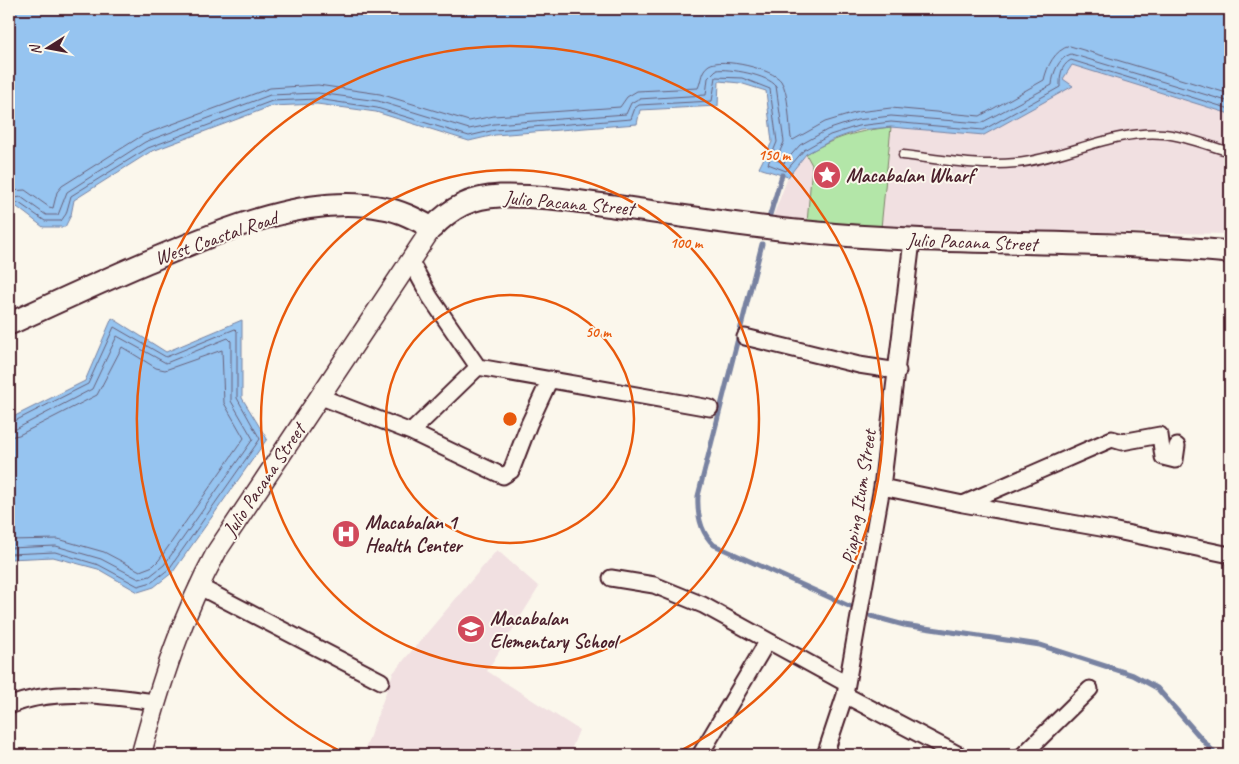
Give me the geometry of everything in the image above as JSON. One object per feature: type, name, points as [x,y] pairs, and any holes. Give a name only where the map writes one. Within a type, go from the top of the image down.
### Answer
[{"type":"main road","name":"Julio Pacana Street","points":[[432,228],[447,213],[463,204],[480,198],[516,196],[571,200],[805,232],[912,240],[1184,248],[1230,252]]},
{"type":"main road","name":"West Coastal Road","points":[[9,324],[85,288],[202,239],[258,220],[313,207],[349,205],[382,208],[410,215],[432,228]]},
{"type":"street","name":"Julio Pacana Street","points":[[141,755],[156,702],[198,586],[242,511],[322,396],[432,228]]},
{"type":"street","name":"Piaping Itum Street","points":[[826,755],[846,689],[882,487],[898,371],[912,240]]},
{"type":"street","points":[[411,262],[430,297],[478,367],[710,408]]},
{"type":"street","points":[[745,337],[859,365],[898,371]]},
{"type":"street","points":[[410,432],[478,367]]},
{"type":"street","points":[[322,396],[410,432],[494,474],[503,476],[511,471],[529,424],[550,379]]},
{"type":"street","points":[[963,504],[1112,440],[1122,442],[1160,435],[1163,457],[1175,460],[1177,446]]},
{"type":"street","points":[[882,487],[963,504],[1112,530],[1230,556]]},
{"type":"street","points":[[611,578],[662,588],[703,606],[768,642],[959,755]]},
{"type":"street","points":[[198,586],[381,681]]},
{"type":"street","points":[[700,755],[768,642]]},
{"type":"street","points":[[1023,755],[1090,689]]},
{"type":"street","points":[[9,706],[26,699],[55,694],[156,702]]},
{"type":"lane","points":[[902,155],[984,163],[1015,163],[1049,158],[1116,138],[1151,134],[1165,134],[1230,152]]},
{"type":"shaded area","points":[[1072,65],[1230,114],[1230,234],[881,228],[772,219],[788,177],[806,154],[891,127],[984,135],[1072,86],[1063,79]]},
{"type":"shaded area","name":"Macabalan Elementary School","points":[[497,550],[539,587],[487,671],[579,730],[569,755],[363,755],[393,673]]},
{"type":"green space","points":[[891,127],[881,228],[807,223],[812,165],[806,154],[827,143],[847,136]]},
{"type":"water","points":[[9,9],[1230,9],[1230,114],[1072,65],[1063,79],[1073,86],[984,135],[891,127],[860,130],[832,140],[806,154],[788,177],[759,168],[772,142],[766,91],[740,83],[719,81],[718,106],[640,110],[637,124],[495,135],[469,141],[376,112],[317,104],[272,106],[150,152],[74,200],[71,215],[65,227],[43,227],[17,207],[9,212]]},
{"type":"water","points":[[112,318],[166,352],[242,320],[242,398],[267,439],[173,572],[154,587],[138,592],[98,569],[53,557],[9,559],[9,419],[85,381]]},
{"type":"waterway","points":[[769,218],[782,175]]},
{"type":"waterway","points":[[762,244],[698,496],[700,523],[705,535],[714,545],[851,607]]},
{"type":"waterway","points":[[871,616],[904,625],[1040,645],[1133,675],[1157,688],[1216,755]]},
{"type":"place","name":"Macabalan Wharf","points":[[827,175]]},
{"type":"place","name":"Macabalan 1 Health Center","points":[[346,534]]},
{"type":"place","name":"Macabalan Elementary School","points":[[471,629]]}]
